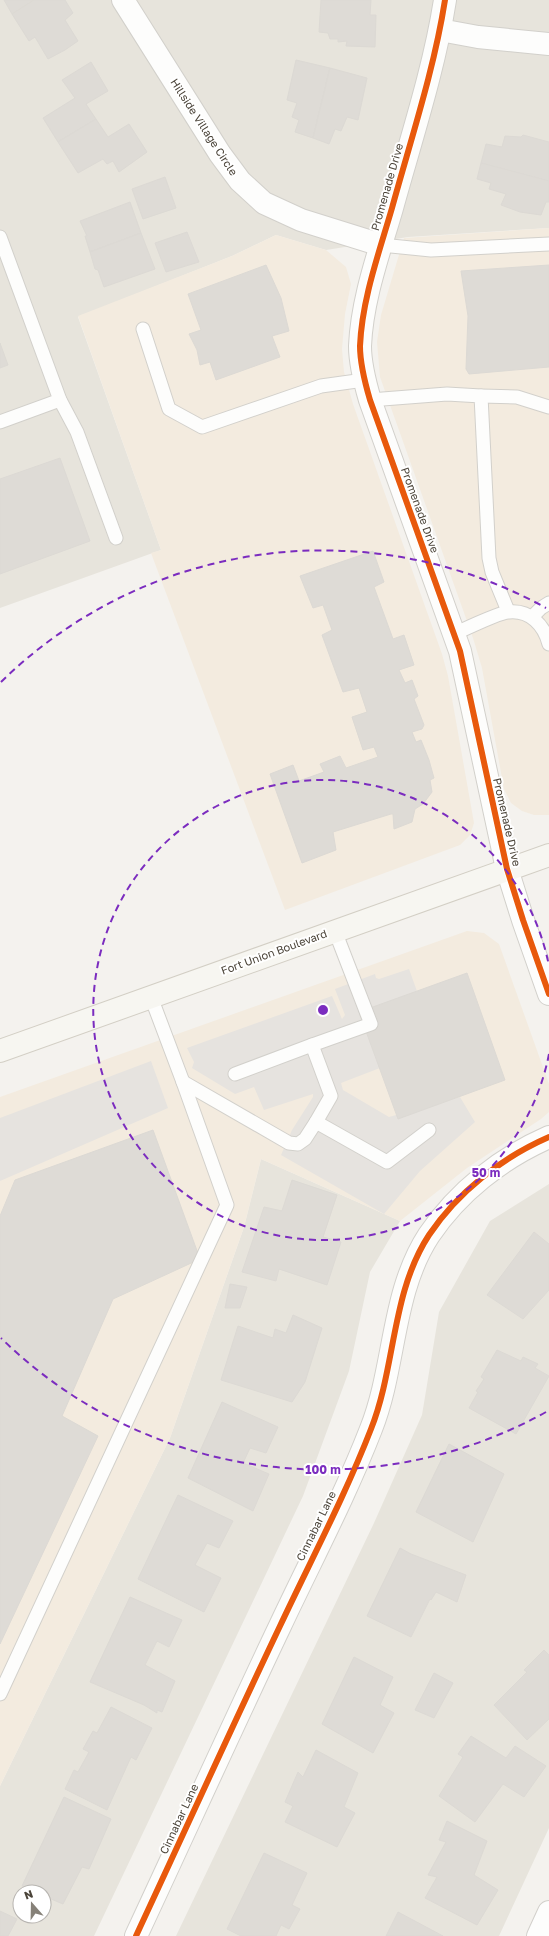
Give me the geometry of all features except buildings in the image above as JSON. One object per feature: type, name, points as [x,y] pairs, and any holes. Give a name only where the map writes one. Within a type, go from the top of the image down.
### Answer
[{"type":"main road","name":"Fort Union Boulevard","points":[[0,1051],[549,855]]},
{"type":"street","name":"Hillside Village Circle","points":[[123,0],[220,154],[240,181],[264,203],[301,220],[381,245]]},
{"type":"street","name":"Promenade Drive","points":[[445,0],[440,30],[365,306],[360,347],[367,390],[460,651],[507,869],[549,994]]},
{"type":"street","points":[[440,30],[478,37],[549,44]]},
{"type":"street","name":"Cinnabar Lane","points":[[136,1936],[273,1640],[355,1469],[373,1425],[387,1371],[403,1295],[412,1266],[428,1236],[462,1193],[497,1166],[531,1145],[549,1137]]},
{"type":"street","points":[[538,1936],[549,1912]]},
{"type":"lane","points":[[0,237],[60,400],[77,432],[116,538]]},
{"type":"lane","points":[[381,245],[431,250],[549,244]]},
{"type":"lane","points":[[143,329],[169,409],[202,427],[321,386],[367,390],[516,397],[549,407]]},
{"type":"lane","points":[[481,396],[489,558],[492,572],[508,612]]},
{"type":"lane","points":[[0,422],[60,400]]},
{"type":"lane","points":[[532,617],[541,608],[549,603]]},
{"type":"lane","points":[[454,634],[508,612],[532,617],[540,624],[547,636],[549,644]]},
{"type":"lane","points":[[235,1074],[371,1024],[335,931]]},
{"type":"lane","points":[[0,1694],[226,1205],[151,996]]},
{"type":"lane","points":[[183,1082],[289,1143],[298,1144],[305,1139],[331,1096],[312,1046]]},
{"type":"lane","points":[[316,1122],[388,1162],[429,1130]]},
{"type":"shaded area","points":[[0,0],[549,0],[549,228],[408,237],[326,250],[276,235],[232,256],[78,317],[161,550],[0,608]]},
{"type":"shaded area","points":[[549,228],[549,815],[534,815],[522,811],[511,803],[504,789],[482,668],[473,638],[380,377],[377,342],[381,315],[404,238]]},
{"type":"shaded area","points":[[276,235],[326,250],[346,267],[351,284],[345,314],[342,349],[344,372],[353,404],[442,654],[448,676],[474,823],[470,835],[460,845],[285,910],[151,553],[161,550],[78,316],[232,256]]},
{"type":"shaded area","points":[[467,931],[484,933],[499,944],[549,1084],[549,1112],[541,1119],[467,1168],[400,1221],[261,1159],[244,1227],[170,1438],[0,1786],[0,1097]]},
{"type":"shaded area","points":[[409,969],[423,1008],[398,1061],[341,1083],[343,1090],[389,1117],[460,1097],[475,1122],[420,1171],[384,1214],[281,1155],[292,1130],[313,1097],[313,1094],[264,1110],[254,1087],[235,1094],[192,1068],[194,1062],[187,1048],[332,996],[342,1019],[345,1015],[335,989],[375,974],[376,978],[379,979]]},
{"type":"shaded area","points":[[151,1061],[168,1108],[0,1181],[0,1118]]},
{"type":"shaded area","points":[[261,1159],[400,1221],[370,1272],[349,1371],[303,1496],[94,1936],[0,1936],[0,1786],[170,1438],[244,1227]]},
{"type":"shaded area","points":[[549,1184],[549,1828],[499,1936],[176,1936],[374,1523],[422,1415],[439,1312],[490,1221]]},
{"type":"cycle path","points":[[445,0],[435,52],[377,259],[364,311],[361,328],[361,360],[370,400],[460,651],[507,869],[549,994]]},
{"type":"cycle path","points":[[136,1936],[361,1454],[379,1405],[407,1281],[417,1257],[429,1235],[441,1219],[453,1204],[467,1191],[514,1155],[549,1137]]}]
